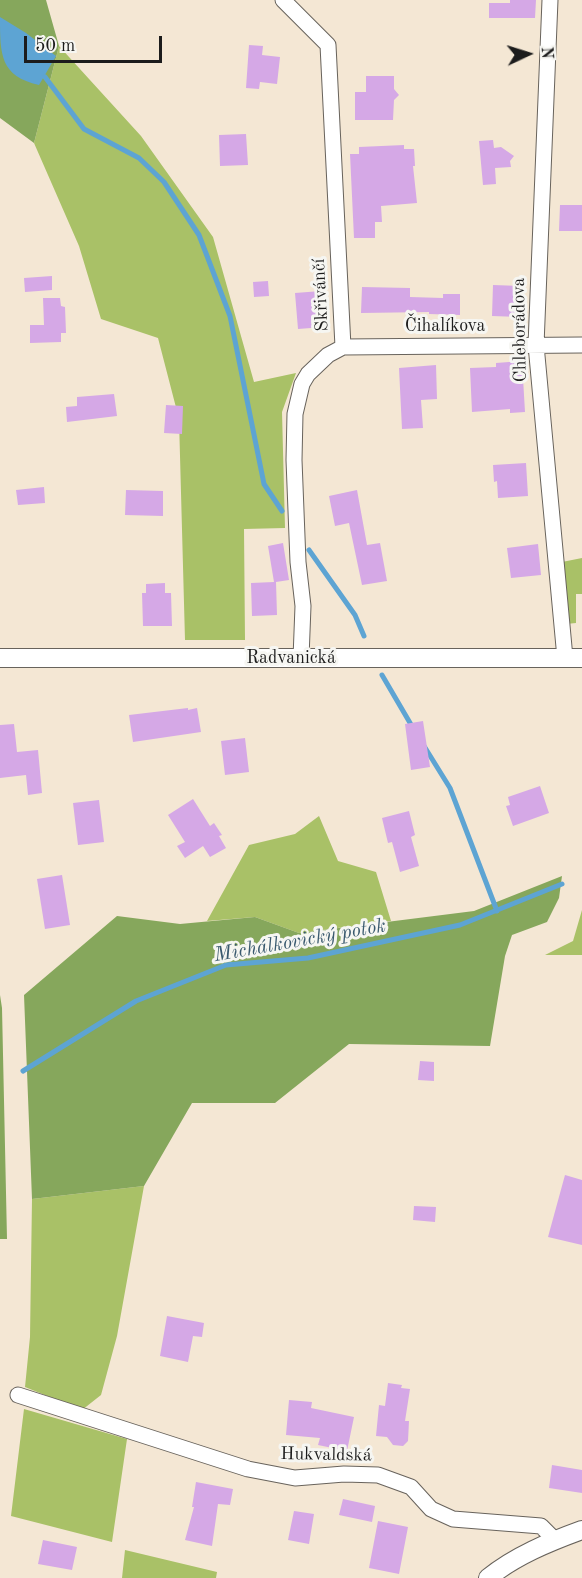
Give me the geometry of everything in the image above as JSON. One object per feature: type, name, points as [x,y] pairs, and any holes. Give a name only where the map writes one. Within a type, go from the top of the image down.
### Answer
[{"type":"street","name":"Skřivánčí","points":[[283,0],[328,45],[343,347],[328,355],[308,374],[302,384],[296,414],[294,460],[296,528],[303,606],[301,658]]},
{"type":"street","name":"Chleborádova","points":[[550,0],[536,345],[574,658]]},
{"type":"street","name":"Čihalíkova","points":[[343,347],[582,345]]},
{"type":"street","name":"Radvanická","points":[[0,658],[574,658]]},
{"type":"street","name":"Hukvaldská","points":[[18,1395],[248,1469],[295,1478],[344,1474],[378,1475],[411,1487],[431,1509],[453,1519],[541,1526],[555,1540]]},
{"type":"street","points":[[488,1578],[511,1562],[555,1540],[582,1530]]},
{"type":"green space","points":[[0,0],[46,0],[59,46],[34,143],[0,118]]},
{"type":"green space","points":[[59,46],[141,136],[213,237],[254,382],[296,373],[282,412],[285,528],[244,529],[245,640],[185,640],[179,419],[158,338],[101,319],[79,246],[34,143]]},
{"type":"green space","points":[[582,558],[582,594],[576,594],[576,623],[566,624],[562,562]]},
{"type":"green space","points":[[319,816],[338,861],[376,872],[391,921],[299,933],[255,917],[207,921],[249,845],[295,834]]},
{"type":"green space","points":[[562,876],[559,898],[547,922],[512,935],[505,956],[490,1046],[349,1044],[275,1103],[192,1103],[144,1186],[32,1199],[24,995],[117,916],[180,924],[255,917],[299,933],[474,911]]},
{"type":"green space","points":[[582,910],[582,955],[545,955],[573,941]]},
{"type":"green space","points":[[0,995],[2,1008],[7,1239],[0,1239]]},
{"type":"green space","points":[[144,1186],[117,1336],[101,1395],[82,1410],[25,1387],[30,1337],[32,1199]]},
{"type":"green space","points":[[24,1409],[127,1439],[112,1542],[11,1516]]},
{"type":"green space","points":[[125,1550],[217,1572],[216,1578],[122,1578]]},
{"type":"water","points":[[0,17],[56,56],[39,85],[16,76],[5,62],[2,53]]},
{"type":"building","points":[[510,0],[536,0],[535,18],[489,18],[489,3],[510,3]]},
{"type":"building","points":[[249,45],[263,46],[262,55],[280,57],[277,84],[260,82],[259,89],[246,88]]},
{"type":"building","points":[[366,76],[394,76],[394,89],[399,95],[394,100],[393,120],[355,120],[355,92],[366,92]]},
{"type":"building","points":[[246,134],[248,165],[220,166],[219,135]]},
{"type":"building","points":[[493,140],[494,148],[501,147],[514,156],[510,161],[511,167],[495,168],[496,184],[483,185],[479,141]]},
{"type":"building","points":[[404,145],[404,149],[414,149],[415,166],[413,166],[417,203],[381,206],[382,222],[375,222],[375,238],[354,238],[350,154],[359,154],[359,147]]},
{"type":"building","points":[[560,205],[582,205],[582,231],[559,231]]},
{"type":"building","points":[[52,276],[52,290],[25,292],[24,278]]},
{"type":"building","points":[[268,281],[269,296],[254,297],[253,282]]},
{"type":"building","points":[[493,285],[521,286],[520,317],[492,316]]},
{"type":"building","points":[[362,287],[410,288],[410,297],[443,298],[443,294],[460,294],[460,315],[429,314],[429,312],[361,313]]},
{"type":"building","points":[[321,291],[324,327],[298,329],[295,293]]},
{"type":"building","points":[[43,298],[60,298],[61,306],[65,307],[66,333],[61,333],[61,342],[30,343],[30,325],[44,325]]},
{"type":"building","points":[[522,361],[525,412],[510,413],[510,409],[472,412],[470,368],[496,367],[496,363]]},
{"type":"building","points":[[436,365],[437,399],[421,400],[423,428],[402,429],[399,368]]},
{"type":"building","points":[[114,394],[117,416],[67,422],[66,407],[77,406],[77,397]]},
{"type":"building","points":[[166,405],[183,406],[182,434],[164,433]]},
{"type":"building","points":[[526,463],[528,496],[498,498],[493,465]]},
{"type":"building","points":[[44,487],[45,503],[18,505],[16,490]]},
{"type":"building","points":[[126,490],[163,491],[163,516],[125,515]]},
{"type":"building","points":[[357,490],[367,545],[380,543],[387,581],[362,585],[349,523],[335,526],[329,496]]},
{"type":"building","points":[[283,543],[289,580],[276,582],[277,615],[252,616],[251,583],[274,582],[268,546]]},
{"type":"building","points":[[538,544],[541,575],[511,578],[507,548]]},
{"type":"building","points":[[165,583],[165,593],[171,593],[172,626],[143,626],[142,593],[146,593],[146,584]]},
{"type":"building","points":[[188,708],[188,710],[197,708],[201,732],[133,742],[129,715]]},
{"type":"building","points":[[423,721],[430,767],[411,770],[405,724]]},
{"type":"building","points":[[14,724],[17,752],[38,750],[42,793],[28,795],[26,775],[0,778],[0,725]]},
{"type":"building","points":[[245,738],[249,772],[225,775],[221,741]]},
{"type":"building","points":[[540,786],[549,813],[513,826],[506,806],[510,805],[508,797]]},
{"type":"building","points":[[193,799],[210,826],[214,823],[222,835],[219,836],[226,848],[210,857],[203,846],[185,858],[177,846],[185,842],[168,815]]},
{"type":"building","points":[[99,800],[104,842],[78,845],[73,803]]},
{"type":"building","points":[[409,811],[415,835],[411,837],[419,866],[400,872],[392,842],[388,843],[382,818]]},
{"type":"building","points":[[62,875],[70,925],[45,929],[37,879]]},
{"type":"building","points":[[420,1061],[434,1062],[434,1081],[418,1080]]},
{"type":"building","points":[[565,1175],[582,1180],[582,1245],[548,1237]]},
{"type":"building","points":[[414,1206],[436,1207],[435,1222],[413,1220]]},
{"type":"building","points":[[167,1316],[204,1323],[202,1337],[193,1336],[188,1362],[160,1356]]},
{"type":"building","points":[[388,1383],[410,1389],[405,1421],[409,1421],[408,1441],[403,1446],[393,1445],[387,1437],[376,1436],[379,1405],[385,1406]]},
{"type":"building","points":[[289,1400],[312,1402],[311,1408],[354,1417],[347,1451],[318,1445],[320,1438],[286,1435]]},
{"type":"building","points":[[552,1465],[582,1470],[582,1493],[549,1488]]},
{"type":"building","points":[[196,1482],[233,1489],[230,1505],[218,1504],[212,1546],[185,1540],[194,1507],[192,1507]]},
{"type":"building","points":[[343,1499],[375,1506],[372,1522],[339,1515]]},
{"type":"building","points":[[294,1511],[314,1514],[309,1544],[288,1540]]},
{"type":"building","points":[[378,1521],[408,1527],[399,1574],[369,1568]]},
{"type":"building","points":[[43,1540],[77,1547],[72,1570],[38,1564]]},
{"type":"waterway","points":[[45,77],[84,129],[139,158],[164,182],[199,235],[230,316],[264,484],[282,511]]},
{"type":"waterway","points":[[309,550],[355,615],[364,636]]},
{"type":"waterway","points":[[382,675],[413,728]]},
{"type":"waterway","points":[[424,746],[450,788],[497,911]]},
{"type":"waterway","name":"Michálkovický potok","points":[[23,1071],[136,1001],[226,965],[308,958],[460,925],[562,884]]}]
